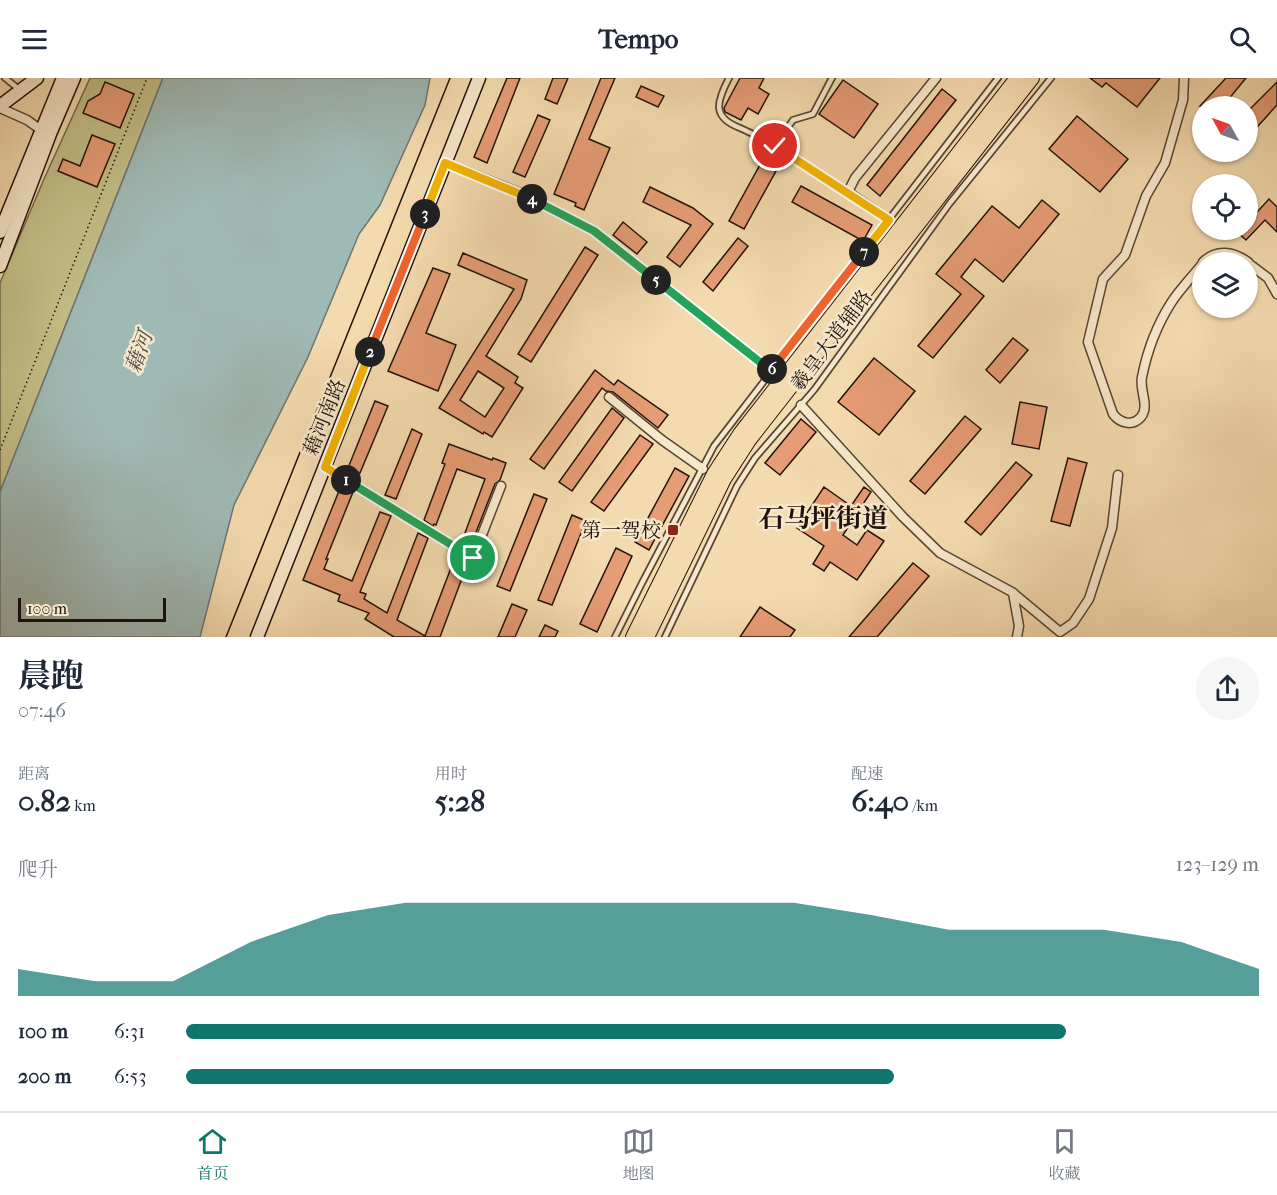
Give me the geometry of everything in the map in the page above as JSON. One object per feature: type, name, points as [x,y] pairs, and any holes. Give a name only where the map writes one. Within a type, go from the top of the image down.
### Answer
[{"type":"main road","points":[[0,107],[37,78]]},
{"type":"main road","points":[[0,266],[63,78]]},
{"type":"main road","points":[[0,232],[45,133],[74,78]]},
{"type":"main road","name":"藉河南路","points":[[257,637],[479,78]]},
{"type":"main road","points":[[633,637],[714,474],[740,434],[1017,78]]},
{"type":"main road","points":[[647,637],[724,479],[749,440],[1032,78]]},
{"type":"street","points":[[889,220],[848,192],[855,178],[936,78]]},
{"type":"street","points":[[1184,78],[1183,100],[1165,163],[1146,196],[1125,255],[1103,279],[1088,342],[1113,414],[1121,422],[1133,423],[1142,416],[1145,405],[1141,379],[1153,339],[1171,303],[1192,277]]},
{"type":"street","points":[[0,107],[27,120],[45,133]]},
{"type":"street","points":[[445,163],[520,193],[594,231],[771,371]]},
{"type":"street","points":[[1258,270],[1268,278],[1277,294]]},
{"type":"street","points":[[609,397],[662,440],[703,469]]},
{"type":"street","points":[[801,405],[903,517],[940,553],[1012,592],[1060,632],[1073,623],[1089,599],[1112,528],[1118,475]]},
{"type":"street","points":[[325,467],[473,558],[501,486]]},
{"type":"street","points":[[1012,592],[1019,626],[1017,637]]},
{"type":"lane","points":[[5,78],[20,90]]},
{"type":"lane","points":[[729,78],[719,100],[722,116],[730,124],[775,146],[848,192]]},
{"type":"lane","points":[[775,146],[793,120],[813,114],[832,78]]},
{"type":"lane","name":"羲皇大道辅路","points":[[615,637],[714,446],[998,78]]},
{"type":"lane","name":"羲皇大道辅路","points":[[664,637],[737,486],[755,458],[820,381],[950,202],[1051,78]]},
{"type":"path","points":[[0,450],[147,78]]},
{"type":"shaded area","points":[[90,78],[163,78],[0,492],[0,283]]},
{"type":"water","name":"藉河","points":[[163,78],[430,78],[425,105],[380,205],[359,234],[308,357],[234,505],[200,637],[0,637],[0,492]]},
{"type":"building","points":[[507,78],[520,78],[487,163],[474,157]]},
{"type":"building","points":[[553,78],[568,78],[557,104],[545,99]]},
{"type":"building","points":[[601,78],[615,78],[589,139],[610,148],[584,210],[575,206],[576,203],[554,194]]},
{"type":"building","points":[[740,78],[764,78],[759,88],[769,94],[758,114],[748,108],[741,120],[725,112],[724,108]]},
{"type":"building","points":[[1090,78],[1160,78],[1137,107],[1106,83],[1102,87]]},
{"type":"building","points":[[1226,78],[1246,78],[1231,96],[1209,96]]},
{"type":"building","points":[[843,80],[878,104],[854,138],[819,114]]},
{"type":"building","points":[[105,82],[134,94],[120,128],[83,113],[88,101],[100,94]]},
{"type":"building","points":[[1277,82],[1277,105],[1258,126],[1258,101]]},
{"type":"building","points":[[641,86],[664,96],[658,107],[636,97]]},
{"type":"building","points":[[942,89],[956,100],[880,196],[867,185]]},
{"type":"building","points":[[538,115],[550,120],[525,177],[513,172]]},
{"type":"building","points":[[1077,116],[1128,159],[1100,192],[1049,149]]},
{"type":"building","points":[[92,135],[115,144],[97,187],[58,171],[63,159],[80,166]]},
{"type":"building","points":[[761,163],[776,171],[744,229],[729,221]]},
{"type":"building","points":[[801,186],[872,225],[863,241],[792,202]]},
{"type":"building","points":[[650,187],[693,208],[713,224],[680,267],[667,257],[691,225],[643,202]]},
{"type":"building","points":[[1269,199],[1277,207],[1277,232],[1265,220],[1258,227],[1258,211]]},
{"type":"building","points":[[1042,200],[1059,214],[1003,282],[975,259],[961,277],[984,296],[933,358],[918,346],[961,294],[936,274],[992,206],[1019,228]]},
{"type":"building","points":[[623,222],[647,242],[637,254],[613,235]]},
{"type":"building","points":[[738,238],[748,246],[713,291],[703,282]]},
{"type":"building","points":[[585,247],[598,255],[531,362],[518,354]]},
{"type":"building","points":[[463,253],[527,280],[521,299],[486,356],[518,377],[515,383],[523,388],[492,437],[439,408],[514,289],[458,265]],"holes":[[[478,371],[504,388],[485,417],[460,400]]]},
{"type":"building","points":[[433,268],[450,274],[426,333],[456,345],[438,391],[388,371]]},
{"type":"building","points":[[1013,338],[1028,350],[1000,383],[986,370]]},
{"type":"building","points":[[874,358],[915,391],[879,435],[838,402]]},
{"type":"building","points":[[595,370],[614,385],[618,380],[668,415],[658,428],[613,392],[602,388],[544,469],[530,459]]},
{"type":"building","points":[[375,401],[388,406],[360,473],[348,468]]},
{"type":"building","points":[[1020,402],[1047,407],[1039,449],[1012,444]]},
{"type":"building","points":[[612,408],[624,418],[572,491],[559,482]]},
{"type":"building","points":[[965,416],[981,429],[925,494],[910,481]]},
{"type":"building","points":[[801,419],[816,432],[780,475],[765,463]]},
{"type":"building","points":[[412,429],[422,434],[396,499],[385,495]]},
{"type":"building","points":[[640,435],[653,444],[604,511],[591,502]]},
{"type":"building","points":[[449,444],[506,463],[500,480],[495,484],[471,545],[462,541],[485,479],[457,469],[436,525],[433,526],[424,520],[445,464],[442,463]]},
{"type":"building","points":[[1068,458],[1087,463],[1070,526],[1051,521]]},
{"type":"building","points":[[1016,462],[1032,475],[981,535],[965,522]]},
{"type":"building","points":[[675,468],[689,476],[649,550],[635,542]]},
{"type":"building","points":[[341,486],[353,492],[324,569],[352,581],[380,512],[391,516],[360,592],[366,594],[364,599],[387,613],[418,533],[428,538],[397,620],[425,636],[454,560],[467,565],[440,637],[394,637],[365,619],[369,613],[338,601],[340,595],[303,580]]},
{"type":"building","points":[[824,487],[851,506],[864,487],[871,492],[843,535],[857,545],[867,530],[884,541],[857,580],[830,562],[824,571],[813,564],[824,546],[797,528]]},
{"type":"building","points":[[534,494],[547,499],[510,591],[497,586]]},
{"type":"building","points":[[572,515],[586,521],[552,605],[538,600]]},
{"type":"building","points":[[616,548],[632,556],[597,632],[580,624]]},
{"type":"building","points":[[913,563],[929,576],[877,637],[849,637]]},
{"type":"building","points":[[512,604],[527,610],[515,637],[498,637]]},
{"type":"building","points":[[760,607],[795,630],[790,637],[740,637]]},
{"type":"building","points":[[545,625],[558,631],[555,637],[539,637]]},
{"type":"tram line","points":[[226,637],[450,78]]},
{"type":"place","name":"第一驾校","points":[[673,530]]},
{"type":"district","name":"石马坪街道","points":[[823,518]]},
{"type":"route","points":[[473,558],[325,467],[445,163],[520,193],[594,231],[771,371],[889,220],[775,146]]}]
